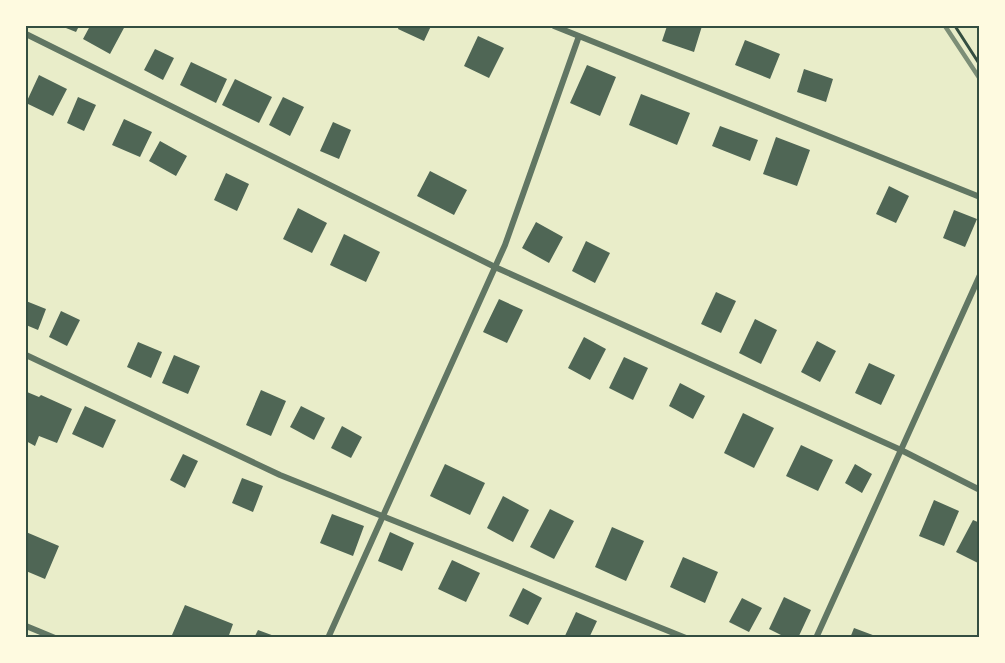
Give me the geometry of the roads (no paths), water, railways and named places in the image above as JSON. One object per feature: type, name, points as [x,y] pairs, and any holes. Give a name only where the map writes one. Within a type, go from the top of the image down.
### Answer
[{"type":"street","points":[[554,26],[980,197]]},
{"type":"street","points":[[26,34],[495,267],[901,450],[980,490]]},
{"type":"street","points":[[328,638],[495,267],[579,36]]},
{"type":"street","points":[[816,638],[980,275]]},
{"type":"street","points":[[26,356],[280,475],[686,638]]},
{"type":"street","points":[[26,626],[55,638]]},
{"type":"railway","points":[[945,26],[980,79]]}]
